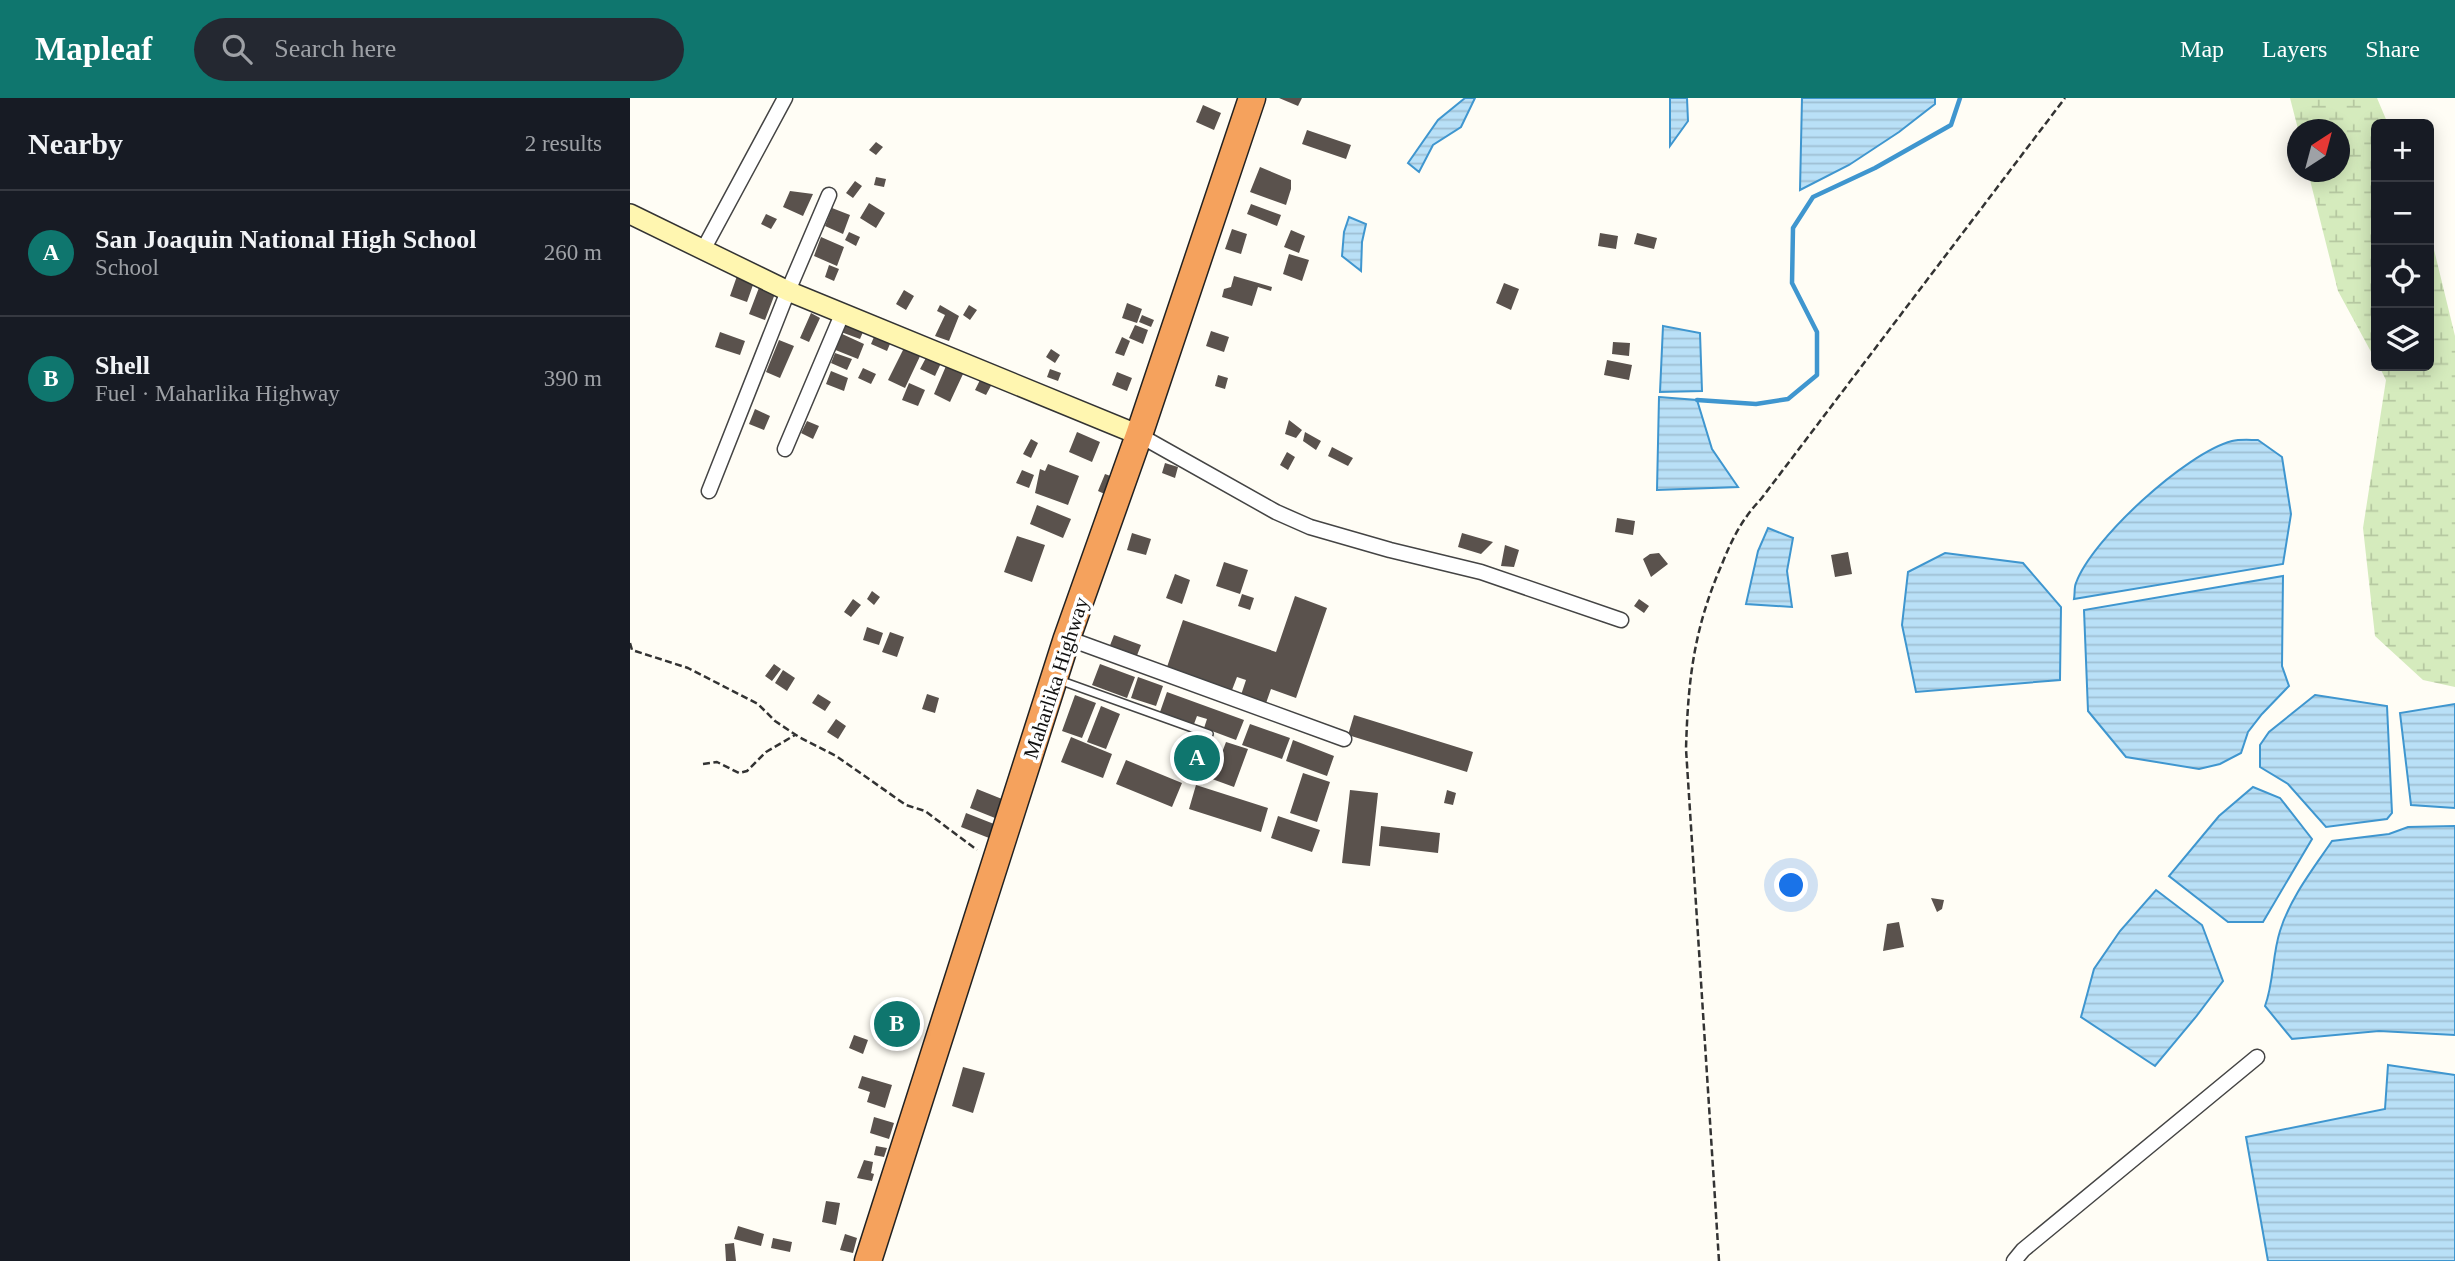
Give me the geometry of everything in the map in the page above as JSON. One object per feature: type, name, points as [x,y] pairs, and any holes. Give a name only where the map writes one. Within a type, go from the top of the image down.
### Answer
[{"type":"highway","name":"Maharlika Highway","points":[[868,1261],[1068,638],[1252,98]]},
{"type":"street","points":[[702,250],[785,98]]},
{"type":"street","points":[[709,491],[829,195]]},
{"type":"street","points":[[630,214],[788,291],[1139,435],[1276,512],[1310,527],[1481,572],[1621,620]]},
{"type":"street","points":[[785,449],[843,312]]},
{"type":"street","points":[[1068,638],[1344,738]]},
{"type":"street","points":[[2014,1261],[2044,1233],[2257,1057]]},
{"type":"lane","points":[[1055,679],[1209,734]]},
{"type":"path","points":[[1718,1261],[1686,749],[1691,664],[1700,620],[1713,583],[1744,517],[2065,98]]},
{"type":"path","points":[[630,643],[632,650],[688,668],[758,704],[775,722],[836,756],[905,805],[925,811],[995,864]]},
{"type":"path","points":[[704,764],[717,762],[739,774],[747,771],[766,751],[795,735]]},
{"type":"green space","points":[[2290,98],[2377,98],[2386,119],[2371,119],[2371,352],[2338,291],[2311,182],[2350,182],[2350,119],[2295,119]]},
{"type":"green space","points":[[2434,250],[2455,336],[2455,687],[2423,680],[2375,636],[2363,528],[2386,380],[2382,371],[2434,371]]},
{"type":"water","points":[[1465,98],[1475,98],[1461,127],[1433,145],[1419,172],[1408,163],[1438,120]]},
{"type":"water","points":[[1670,98],[1687,98],[1688,121],[1670,146]]},
{"type":"water","points":[[1802,98],[1935,98],[1935,104],[1849,165],[1800,190]]},
{"type":"water","points":[[1349,217],[1366,224],[1361,271],[1342,256],[1344,232]]},
{"type":"water","points":[[1663,326],[1700,333],[1702,391],[1660,392]]},
{"type":"water","points":[[1659,397],[1697,400],[1712,449],[1738,487],[1657,490]]},
{"type":"water","points":[[2235,440],[2258,440],[2282,457],[2291,514],[2283,564],[2074,599],[2075,585],[2085,565],[2120,522],[2143,500],[2190,462],[2213,449]]},
{"type":"water","points":[[1768,528],[1793,538],[1787,571],[1792,607],[1746,604],[1758,551]]},
{"type":"water","points":[[1945,553],[2023,563],[2061,607],[2060,680],[1916,692],[1902,625],[1908,572]]},
{"type":"water","points":[[2283,576],[2282,666],[2289,686],[2248,732],[2241,753],[2220,764],[2199,769],[2126,757],[2088,711],[2084,610]]},
{"type":"water","points":[[2315,695],[2387,706],[2392,813],[2387,819],[2326,827],[2288,784],[2260,767],[2260,745],[2269,732]]},
{"type":"water","points":[[2455,704],[2455,808],[2411,805],[2400,713]]},
{"type":"water","points":[[2253,787],[2280,798],[2312,839],[2263,922],[2228,922],[2169,876],[2219,816]]},
{"type":"water","points":[[2455,826],[2455,1035],[2379,1031],[2292,1039],[2265,1006],[2277,940],[2296,895],[2332,841],[2389,834],[2408,827]]},
{"type":"water","points":[[2156,890],[2202,925],[2223,981],[2155,1066],[2081,1017],[2094,969],[2120,931]]},
{"type":"water","points":[[2388,1065],[2455,1075],[2455,1261],[2268,1261],[2246,1137],[2385,1109]]},
{"type":"building","points":[[1279,98],[1302,98],[1298,106]]},
{"type":"building","points":[[1203,105],[1221,113],[1214,130],[1196,122]]},
{"type":"building","points":[[1307,130],[1351,145],[1346,159],[1302,144]]},
{"type":"building","points":[[876,142],[883,147],[876,155],[869,150]]},
{"type":"building","points":[[1260,167],[1291,180],[1286,205],[1250,192]]},
{"type":"building","points":[[876,177],[886,179],[884,187],[874,185]]},
{"type":"building","points":[[855,181],[862,186],[853,198],[846,193]]},
{"type":"building","points":[[790,191],[813,194],[803,216],[783,207]]},
{"type":"building","points":[[869,203],[885,213],[876,228],[860,218]]},
{"type":"building","points":[[1251,204],[1281,215],[1277,226],[1247,214]]},
{"type":"building","points":[[832,208],[850,215],[843,234],[825,226]]},
{"type":"building","points":[[766,214],[777,219],[771,229],[761,224]]},
{"type":"building","points":[[1232,229],[1247,234],[1241,254],[1225,249]]},
{"type":"building","points":[[1291,230],[1305,236],[1299,253],[1284,247]]},
{"type":"building","points":[[849,232],[860,237],[856,246],[845,240]]},
{"type":"building","points":[[1600,233],[1618,236],[1616,249],[1598,246]]},
{"type":"building","points":[[1637,233],[1657,238],[1654,249],[1634,244]]},
{"type":"building","points":[[821,237],[844,247],[837,266],[814,256]]},
{"type":"building","points":[[1289,254],[1309,260],[1302,281],[1283,274]]},
{"type":"building","points":[[829,265],[839,269],[834,281],[825,277]]},
{"type":"building","points":[[737,276],[754,282],[747,302],[730,296]]},
{"type":"building","points":[[1234,276],[1272,287],[1271,291],[1258,287],[1252,306],[1222,297],[1224,289],[1231,287]]},
{"type":"building","points":[[1504,283],[1519,289],[1511,310],[1496,303]]},
{"type":"building","points":[[760,285],[776,291],[765,320],[749,314]]},
{"type":"building","points":[[904,290],[914,296],[906,310],[896,304]]},
{"type":"building","points":[[1127,303],[1142,309],[1137,323],[1122,318]]},
{"type":"building","points":[[940,305],[959,316],[949,341],[935,336],[945,315],[937,311]]},
{"type":"building","points":[[969,305],[977,310],[970,320],[963,315]]},
{"type":"building","points":[[811,313],[820,318],[809,342],[800,338]]},
{"type":"building","points":[[1142,315],[1154,320],[1151,327],[1139,322]]},
{"type":"building","points":[[846,317],[866,325],[860,339],[841,332]]},
{"type":"building","points":[[1135,325],[1148,330],[1143,344],[1129,338]]},
{"type":"building","points":[[1211,331],[1229,337],[1224,352],[1206,346]]},
{"type":"building","points":[[720,332],[745,341],[740,355],[715,347]]},
{"type":"building","points":[[876,332],[892,339],[887,351],[871,344]]},
{"type":"building","points":[[840,333],[864,344],[858,359],[833,349]]},
{"type":"building","points":[[1122,337],[1130,341],[1124,356],[1115,353]]},
{"type":"building","points":[[779,340],[794,346],[780,378],[766,372]]},
{"type":"building","points":[[1613,342],[1630,343],[1629,356],[1612,354]]},
{"type":"building","points":[[906,344],[922,352],[905,388],[888,380]]},
{"type":"building","points":[[1051,349],[1060,355],[1055,363],[1046,357]]},
{"type":"building","points":[[835,353],[852,359],[847,370],[831,363]]},
{"type":"building","points":[[928,354],[942,361],[935,376],[920,369]]},
{"type":"building","points":[[1607,360],[1632,365],[1629,380],[1604,375]]},
{"type":"building","points":[[946,366],[963,374],[950,402],[934,394]]},
{"type":"building","points":[[863,368],[876,374],[871,384],[858,378]]},
{"type":"building","points":[[1050,369],[1061,373],[1058,381],[1047,377]]},
{"type":"building","points":[[831,371],[848,378],[844,391],[826,384]]},
{"type":"building","points":[[1117,372],[1132,378],[1127,391],[1112,385]]},
{"type":"building","points":[[1218,375],[1228,378],[1225,389],[1215,386]]},
{"type":"building","points":[[982,376],[993,382],[986,395],[975,390]]},
{"type":"building","points":[[909,383],[925,390],[918,406],[902,400]]},
{"type":"building","points":[[755,409],[770,416],[764,430],[749,424]]},
{"type":"building","points":[[1289,420],[1302,430],[1296,438],[1285,434]]},
{"type":"building","points":[[807,421],[819,426],[813,439],[801,433]]},
{"type":"building","points":[[1077,432],[1100,442],[1092,462],[1069,452]]},
{"type":"building","points":[[1305,432],[1321,441],[1316,450],[1303,441]]},
{"type":"building","points":[[1031,439],[1038,443],[1031,458],[1023,454]]},
{"type":"building","points":[[1332,447],[1353,458],[1348,466],[1328,456]]},
{"type":"building","points":[[1287,452],[1295,457],[1288,470],[1280,465]]},
{"type":"building","points":[[1165,463],[1178,467],[1175,478],[1162,473]]},
{"type":"building","points":[[1048,464],[1079,476],[1068,505],[1035,493],[1040,469],[1045,471]]},
{"type":"building","points":[[1022,470],[1034,475],[1029,488],[1016,483]]},
{"type":"building","points":[[1105,474],[1116,478],[1109,496],[1098,491]]},
{"type":"building","points":[[1037,505],[1071,519],[1063,538],[1030,524]]},
{"type":"building","points":[[1617,518],[1635,521],[1633,535],[1615,532]]},
{"type":"building","points":[[1132,533],[1151,539],[1146,555],[1127,550]]},
{"type":"building","points":[[1462,533],[1493,542],[1481,554],[1458,547]]},
{"type":"building","points":[[1017,536],[1045,545],[1032,582],[1004,572]]},
{"type":"building","points":[[1505,545],[1519,550],[1514,567],[1501,566]]},
{"type":"building","points":[[1848,552],[1852,574],[1835,577],[1831,555]]},
{"type":"building","points":[[1659,553],[1668,564],[1651,577],[1643,559],[1650,554]]},
{"type":"building","points":[[1224,562],[1248,570],[1240,594],[1216,586]]},
{"type":"building","points":[[1175,574],[1190,580],[1182,604],[1166,598]]},
{"type":"building","points":[[872,591],[880,597],[874,605],[867,599]]},
{"type":"building","points":[[1242,594],[1254,598],[1250,610],[1238,606]]},
{"type":"building","points":[[1295,596],[1327,608],[1296,698],[1271,689],[1265,706],[1240,698],[1246,680],[1237,677],[1232,690],[1167,667],[1183,620],[1276,652]]},
{"type":"building","points":[[853,599],[861,605],[851,617],[844,612]]},
{"type":"building","points":[[1639,599],[1649,606],[1644,613],[1634,606]]},
{"type":"building","points":[[867,627],[883,633],[879,645],[863,640]]},
{"type":"building","points":[[890,632],[904,637],[897,657],[882,652]]},
{"type":"building","points":[[1114,635],[1141,645],[1136,658],[1109,648]]},
{"type":"building","points":[[774,664],[781,669],[772,681],[765,676]]},
{"type":"building","points":[[1100,664],[1135,677],[1127,698],[1092,685]]},
{"type":"building","points":[[783,670],[795,678],[787,691],[775,683]]},
{"type":"building","points":[[1138,677],[1163,686],[1156,706],[1131,698]]},
{"type":"building","points":[[1167,692],[1244,720],[1236,740],[1204,728],[1207,719],[1197,716],[1194,724],[1160,712]]},
{"type":"building","points":[[818,694],[831,702],[825,711],[812,703]]},
{"type":"building","points":[[927,694],[939,698],[935,713],[922,709]]},
{"type":"building","points":[[1075,695],[1096,703],[1082,738],[1062,731]]},
{"type":"building","points":[[1101,706],[1120,714],[1106,749],[1087,742]]},
{"type":"building","points":[[1354,715],[1473,752],[1467,772],[1348,735]]},
{"type":"building","points":[[836,719],[846,726],[838,739],[827,732]]},
{"type":"building","points":[[1250,724],[1290,738],[1282,759],[1242,745]]},
{"type":"building","points":[[1071,737],[1112,754],[1103,778],[1061,762]]},
{"type":"building","points":[[1293,740],[1334,756],[1327,776],[1286,761]]},
{"type":"building","points":[[1226,742],[1248,749],[1234,787],[1212,779]]},
{"type":"building","points":[[1126,760],[1182,783],[1172,807],[1116,784]]},
{"type":"building","points":[[1303,773],[1330,782],[1317,822],[1290,813]]},
{"type":"building","points":[[1196,785],[1268,808],[1261,832],[1189,809]]},
{"type":"building","points":[[977,789],[1002,799],[995,818],[970,808]]},
{"type":"building","points":[[1350,790],[1378,793],[1370,866],[1342,863]]},
{"type":"building","points":[[1447,790],[1456,793],[1453,805],[1444,803]]},
{"type":"building","points":[[966,813],[994,824],[989,838],[961,827]]},
{"type":"building","points":[[1278,816],[1320,830],[1312,852],[1271,838]]},
{"type":"building","points":[[1381,826],[1440,833],[1438,853],[1379,846]]},
{"type":"building","points":[[1931,898],[1944,900],[1942,909],[1937,912]]},
{"type":"building","points":[[1899,922],[1904,947],[1883,951],[1887,924]]},
{"type":"building","points":[[883,1009],[918,1022],[912,1040],[877,1027]]},
{"type":"building","points":[[854,1035],[868,1040],[863,1054],[849,1048]]},
{"type":"building","points":[[963,1067],[985,1073],[973,1113],[952,1106]]},
{"type":"building","points":[[862,1076],[892,1085],[885,1108],[867,1102],[870,1092],[858,1088]]},
{"type":"building","points":[[874,1117],[894,1123],[889,1139],[870,1133]]},
{"type":"building","points":[[876,1146],[887,1148],[884,1157],[874,1155]]},
{"type":"building","points":[[864,1160],[873,1162],[872,1181],[857,1178]]},
{"type":"building","points":[[826,1201],[840,1203],[836,1225],[822,1222]]},
{"type":"building","points":[[738,1226],[764,1234],[761,1246],[734,1239]]},
{"type":"building","points":[[845,1234],[857,1238],[853,1253],[840,1250]]},
{"type":"building","points":[[773,1238],[792,1242],[790,1252],[771,1248]]},
{"type":"building","points":[[734,1243],[736,1261],[726,1261],[725,1244]]},
{"type":"waterway","points":[[1697,400],[1756,404],[1788,399],[1817,375],[1817,332],[1792,283],[1793,228],[1813,197],[1875,168],[1951,125],[1960,98]]},
{"type":"place","name":"San Joaquin National High School","points":[[1197,758]]},
{"type":"place","name":"Shell","points":[[897,1024]]}]
